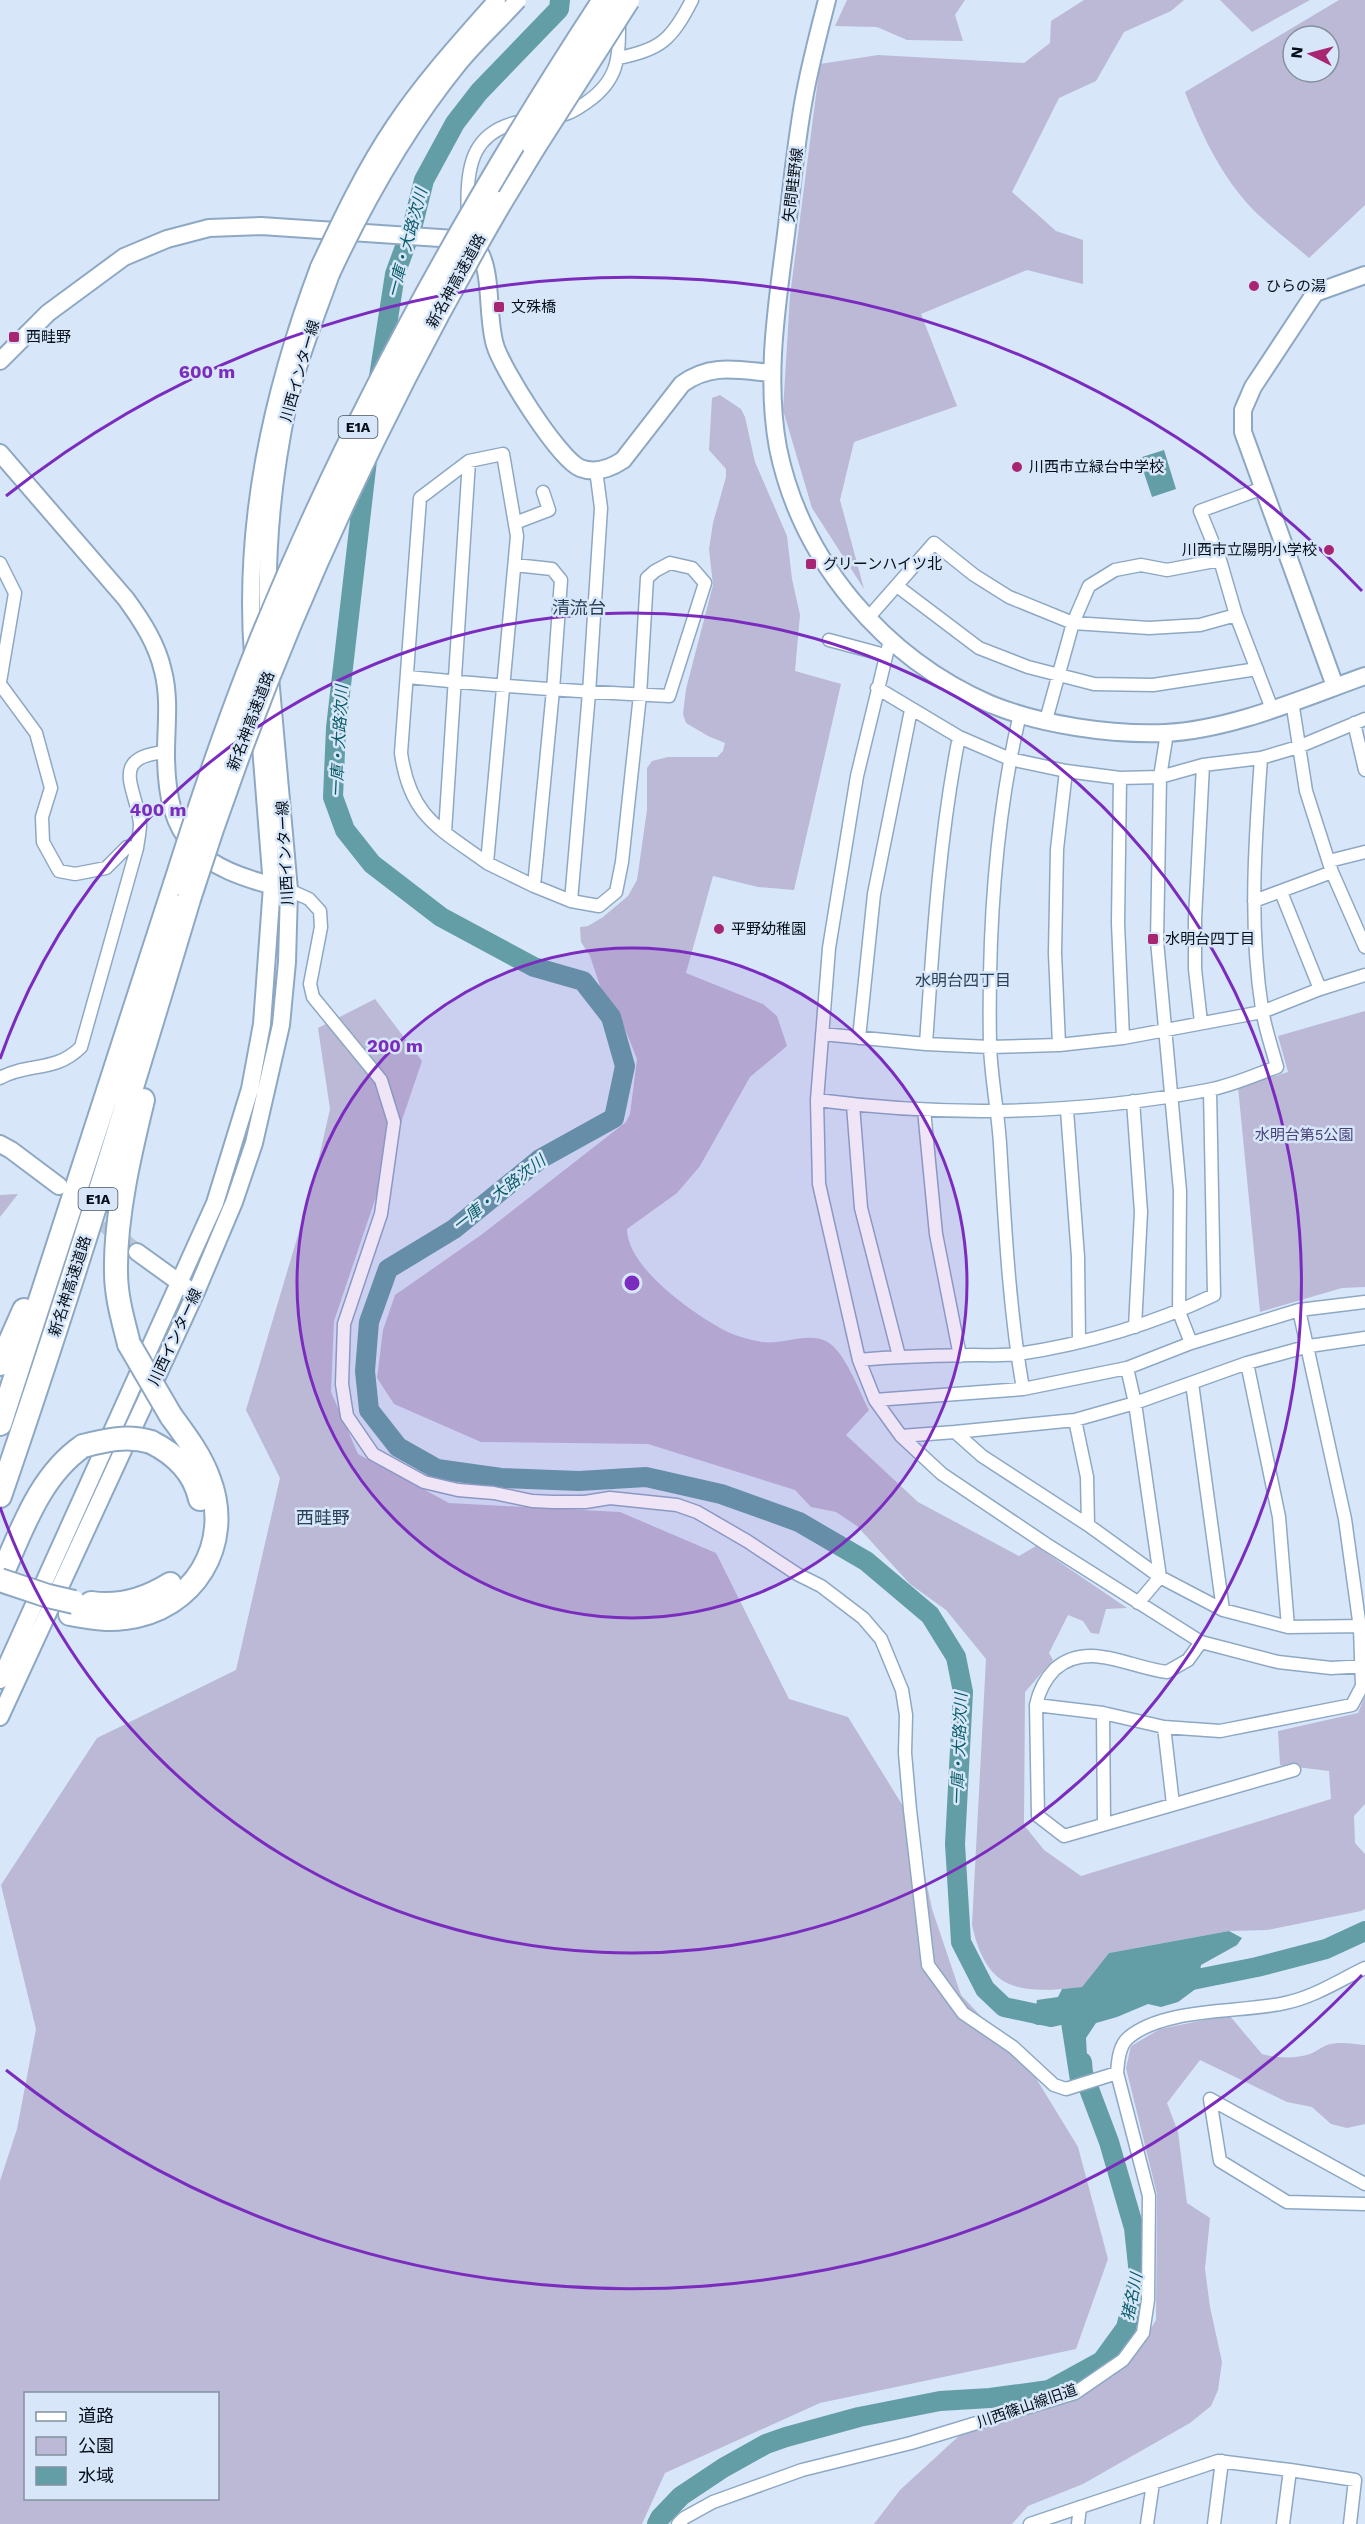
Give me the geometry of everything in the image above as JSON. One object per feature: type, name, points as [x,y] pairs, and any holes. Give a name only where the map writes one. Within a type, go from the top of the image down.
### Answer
[{"type":"highway","name":"新名神高速道路","points":[[0,1496],[44,1368],[125,1115],[186,895],[217,754],[253,661],[333,476],[385,372],[488,185],[604,0]]},
{"type":"highway","name":"新名神高速道路","points":[[0,1424],[69,1214],[215,816],[266,681],[358,469],[410,364],[500,203],[628,0]]},
{"type":"highway","points":[[0,1593],[72,1608],[109,1620],[146,1614],[180,1596],[194,1582],[206,1565],[215,1541],[218,1519],[209,1478],[129,1344],[118,1303],[116,1271],[120,1215],[186,895]]},
{"type":"highway","points":[[0,1364],[28,1301],[49,1239],[69,1214]]},
{"type":"highway","points":[[119,1437],[151,1442],[168,1450],[183,1462],[198,1490],[203,1516],[199,1541],[191,1563],[173,1582],[153,1595],[105,1605],[72,1608],[48,1596],[0,1580],[34,1505],[51,1476],[68,1456],[83,1446],[119,1437]]},
{"type":"main road","name":"川西インター線","points":[[0,1680],[215,1203],[250,1089],[262,1024],[272,886],[252,634],[252,570],[258,492],[275,401],[296,330],[325,270],[357,188],[394,125],[441,64],[497,0]]},
{"type":"main road","name":"川西インター線","points":[[0,1717],[196,1292],[234,1202],[254,1143],[267,1091],[282,1015],[287,962],[289,890],[272,703],[267,571],[274,492],[288,403],[310,331],[325,270],[413,126],[459,63],[518,0]]},
{"type":"main road","name":"矢問畦野線","points":[[827,0],[804,95],[771,373],[778,446],[787,484],[800,521],[821,560],[868,618],[888,647],[988,703],[1046,720],[1114,731],[1167,733],[1207,727],[1272,709],[1365,676]]},
{"type":"main road","points":[[0,361],[48,313],[124,257],[167,239],[209,228],[261,226],[363,235],[470,240],[480,254],[485,269],[488,311],[495,346],[552,441],[566,458],[581,468],[596,470],[611,468],[623,460],[682,384],[695,375],[707,370],[724,369],[771,373]]},
{"type":"main road","points":[[1335,686],[1243,432],[1243,410],[1253,387],[1315,293],[1365,274]]},
{"type":"main road","points":[[0,453],[126,599],[157,650],[164,673],[168,713],[167,796],[176,824],[213,864],[230,873],[289,890]]},
{"type":"main road","points":[[0,1144],[60,1186]]},
{"type":"main road","points":[[137,1252],[179,1284],[196,1292]]},
{"type":"street","points":[[470,240],[468,170],[474,154],[495,130],[509,122],[569,115],[602,92],[612,78],[618,58],[620,0]]},
{"type":"street","points":[[618,58],[644,53],[660,46],[682,19],[692,0]]},
{"type":"street","points":[[408,677],[503,686],[589,693],[640,695],[669,696],[705,583],[692,568],[670,562],[647,578],[640,695],[622,862],[616,891],[599,906],[571,901],[488,863],[423,813],[409,791],[404,776],[401,753],[420,498],[469,461],[502,454],[517,537],[503,686],[488,863]]},
{"type":"street","points":[[445,832],[469,461]]},
{"type":"street","points":[[571,901],[589,693],[601,508],[596,470]]},
{"type":"street","points":[[1263,488],[1200,511],[1220,560],[1236,615],[1272,709]]},
{"type":"street","points":[[515,523],[549,510],[543,492]]},
{"type":"street","points":[[868,618],[934,543],[974,575],[1009,597],[1073,623],[1159,627],[1200,625],[1236,615]]},
{"type":"street","points":[[1046,720],[1073,623],[1089,586],[1115,570],[1141,565],[1167,570],[1220,560]]},
{"type":"street","points":[[0,563],[15,593],[0,683],[36,733],[51,788],[42,817],[43,842],[59,871],[75,874],[106,868],[127,847],[137,848]]},
{"type":"street","points":[[515,565],[552,569],[561,580],[534,886]]},
{"type":"street","points":[[897,586],[979,648],[1028,667],[1094,684],[1153,685],[1257,669]]},
{"type":"street","points":[[829,640],[888,647],[857,776],[829,948],[817,1100],[819,1184],[859,1360],[875,1400],[901,1436],[942,1474],[1201,1642],[1278,1662],[1331,1668],[1364,1667]]},
{"type":"street","points":[[877,688],[960,737],[1010,759],[1066,771],[1120,778],[1160,777],[1203,765],[1261,758],[1298,747],[1359,721],[1365,770]]},
{"type":"street","points":[[1292,701],[1306,791],[1330,867],[1365,947]]},
{"type":"street","points":[[859,1038],[874,894],[911,710]]},
{"type":"street","points":[[1020,714],[1010,759],[995,899],[990,1047],[998,1110],[1006,1250],[1023,1389]]},
{"type":"street","points":[[1167,733],[1160,777],[1157,941],[1180,1191],[1179,1312],[1191,1343]]},
{"type":"street","points":[[926,1044],[937,894],[949,789],[960,737]]},
{"type":"street","points":[[0,1078],[13,1071],[60,1063],[81,1047],[137,848],[140,824],[129,783],[131,770],[136,760],[146,754],[166,752]]},
{"type":"street","points":[[817,1100],[924,1110],[1066,1110],[1210,1090],[1277,1067],[1262,1012],[1255,947],[1253,866],[1261,758]]},
{"type":"street","points":[[1201,1022],[1195,969],[1195,919],[1203,765]]},
{"type":"street","points":[[1059,1045],[1055,953],[1057,849],[1066,771]]},
{"type":"street","points":[[1120,778],[1118,923],[1123,1038]]},
{"type":"street","points":[[1254,901],[1281,892],[1365,852]]},
{"type":"street","points":[[289,890],[309,899],[320,911],[321,927],[310,984],[313,998],[381,1080],[394,1122],[381,1214],[344,1324],[342,1384],[347,1416],[373,1454],[424,1482],[458,1490],[494,1493],[532,1501],[585,1502],[610,1498],[677,1505],[697,1512],[747,1541],[796,1574],[821,1586],[863,1618],[881,1640],[902,1690],[906,1715],[904,1753],[928,1965],[963,2013],[1014,2047],[1054,2085],[1066,2089],[1112,2074]]},
{"type":"street","points":[[1281,892],[1320,989]]},
{"type":"street","points":[[822,1034],[926,1044],[990,1047],[1059,1045],[1123,1038],[1262,1012],[1320,989],[1365,975]]},
{"type":"street","points":[[859,1360],[899,1356],[1017,1354],[1079,1342],[1135,1327],[1179,1312],[1214,1295],[1210,1090]]},
{"type":"street","points":[[1132,1101],[1141,1212],[1135,1327]]},
{"type":"street","points":[[853,1105],[861,1208],[899,1356]]},
{"type":"street","points":[[924,1110],[936,1233],[960,1356]]},
{"type":"street","points":[[1066,1110],[1078,1257],[1079,1342]]},
{"type":"street","points":[[875,1400],[1023,1389],[1127,1368],[1191,1343],[1299,1310],[1365,1302]]},
{"type":"street","points":[[1036,1706],[1103,1713],[1164,1727],[1220,1731],[1352,1705],[1362,1686],[1364,1667],[1362,1627],[1345,1519],[1309,1346],[1299,1310]]},
{"type":"street","points":[[901,1436],[1075,1420],[1135,1403],[1247,1364],[1309,1346],[1365,1338]]},
{"type":"street","points":[[1247,1364],[1279,1517],[1288,1627]]},
{"type":"street","points":[[1127,1368],[1135,1403],[1160,1577],[1138,1602]]},
{"type":"street","points":[[1192,1383],[1223,1610]]},
{"type":"street","points":[[1075,1420],[1087,1477],[1088,1525]]},
{"type":"street","points":[[955,1432],[982,1456],[1088,1525],[1160,1577],[1223,1610],[1288,1627],[1362,1627]]},
{"type":"street","points":[[1201,1642],[1188,1660],[1167,1672],[1097,1656],[1075,1657],[1061,1665],[1045,1680],[1039,1691],[1036,1706],[1038,1816],[1064,1836],[1294,1770]]},
{"type":"street","points":[[1103,1713],[1104,1823]]},
{"type":"street","points":[[1164,1727],[1173,1804]]},
{"type":"street","name":"川西篠山線旧道","points":[[678,2524],[684,2518],[713,2502],[802,2470],[911,2444],[1075,2393],[1123,2360],[1143,2333],[1148,2300],[1149,2196],[1112,2074],[1127,2039],[1155,2024],[1217,2009],[1261,2007],[1309,1997],[1365,1968]]},
{"type":"street","points":[[1365,2184],[1210,2099],[1220,2161],[1287,2202],[1365,2204]]},
{"type":"street","points":[[1214,2524],[1222,2461]]},
{"type":"street","points":[[1030,2524],[1222,2461],[1355,2480],[1350,2524]]},
{"type":"street","points":[[1282,2524],[1290,2470]]},
{"type":"street","points":[[1147,2524],[1153,2483]]},
{"type":"street","points":[[1078,2524],[1080,2507]]},
{"type":"green space","points":[[847,0],[965,0],[955,15],[963,41],[907,40],[877,27],[835,26]]},
{"type":"green space","points":[[1084,0],[1184,0],[1171,11],[1124,32],[1096,81],[1059,98],[1012,192],[1056,231],[1083,240],[1083,284],[1027,270],[921,314],[957,406],[854,442],[840,500],[864,589],[812,508],[783,410],[790,296],[820,64],[878,55],[1024,63],[1050,43],[1051,21]]},
{"type":"green space","points":[[1220,0],[1310,0],[1252,32]]},
{"type":"green space","points":[[1339,0],[1365,0],[1365,205],[1309,258],[1249,206],[1216,160],[1185,92],[1281,35],[1281,84],[1341,84],[1341,24],[1299,24]]},
{"type":"green space","points":[[720,395],[741,409],[745,417],[755,462],[787,536],[792,579],[800,615],[795,671],[841,684],[794,890],[758,887],[713,876],[686,973],[763,1004],[777,1016],[787,1046],[750,1077],[700,1166],[677,1193],[627,1229],[630,1244],[637,1258],[663,1287],[694,1312],[726,1331],[762,1342],[811,1338],[826,1341],[833,1346],[845,1362],[869,1410],[846,1435],[918,1502],[1019,1556],[1036,1546],[1127,1608],[1106,1609],[1099,1634],[1091,1633],[1083,1621],[1068,1615],[1049,1653],[1053,1660],[1025,1692],[1024,1825],[1044,1850],[1081,1876],[1331,1799],[1329,1771],[1280,1765],[1278,1731],[1358,1713],[1365,1696],[1365,1804],[1354,1816],[1355,1843],[1365,1854],[1365,1909],[1361,1911],[1267,1930],[1229,1931],[1109,1953],[1082,1987],[1041,1990],[1009,1984],[997,1976],[987,1964],[978,1947],[972,1925],[986,1659],[946,1610],[910,1584],[857,1526],[836,1512],[811,1507],[795,1490],[648,1444],[481,1442],[394,1404],[377,1378],[383,1330],[395,1295],[481,1235],[626,1122],[630,1114],[637,1059],[617,1009],[601,989],[590,956],[581,942],[580,927],[588,926],[603,917],[628,896],[637,880],[647,810],[647,768],[652,761],[668,757],[717,757],[723,751],[725,743],[686,723],[683,714],[686,689],[713,585],[709,549],[713,523],[726,477],[726,469],[709,450],[712,398]]},
{"type":"green space","points":[[375,999],[422,1061],[334,1321],[331,1392],[358,1454],[449,1503],[620,1512],[716,1553],[789,1699],[848,1717],[914,1824],[932,1909],[961,1995],[1031,2070],[1078,2147],[1108,2259],[1076,2349],[820,2403],[665,2473],[642,2524],[0,2524],[0,2181],[17,2129],[36,2029],[1,1885],[97,1738],[236,1670],[280,1478],[246,1410],[312,1188],[330,1109],[318,1028]]},
{"type":"green space","name":"水明台第5公園","points":[[1365,1011],[1365,1287],[1342,1288],[1260,1312],[1238,1087],[1288,1072],[1278,1036]]},
{"type":"green space","points":[[18,1194],[0,1217],[0,1195]]},
{"type":"green space","points":[[1229,2015],[1262,2054],[1298,2057],[1336,2043],[1365,2045],[1365,2124],[1347,2128],[1331,2124],[1312,2107],[1287,2102],[1200,2060],[1167,2103],[1178,2132],[1187,2203],[1210,2218],[1205,2269],[1210,2307],[1222,2362],[1218,2390],[1211,2406],[1190,2423],[1083,2484],[1028,2506],[1012,2524],[874,2524],[900,2490],[960,2435],[1080,2395],[1133,2358],[1156,2320],[1157,2194],[1126,2068],[1131,2046],[1160,2029]]},
{"type":"water","points":[[1164,450],[1176,489],[1152,497],[1139,458]]},
{"type":"water","points":[[1229,1931],[1242,1938],[1237,1945],[1201,1965],[1200,1971],[1205,1982],[1178,2002],[1161,2007],[1148,2004],[1096,2023],[1086,2038],[1088,2075],[1070,2081],[1061,2023],[1037,2025],[1033,2023],[1037,2000],[1058,1997],[1062,1989],[1082,1987],[1109,1953]]},
{"type":"waterway","name":"一庫・大路次川","points":[[379,377],[395,274],[412,228],[424,180],[455,123],[479,92],[559,9],[560,0]]},
{"type":"waterway","name":"一庫・大路次川","points":[[367,460],[336,728],[333,797],[345,830],[372,864],[441,917],[534,967],[583,981],[611,1017],[625,1066],[614,1118],[540,1159],[454,1229],[388,1269],[369,1322],[365,1371],[369,1410],[398,1447],[437,1469],[501,1478],[579,1481],[646,1477],[721,1494],[799,1522],[866,1561],[930,1615],[956,1657],[963,1692],[955,1844],[961,1942],[985,1989],[1004,2007],[1051,2017],[1060,2015]]},
{"type":"waterway","name":"猪名川","points":[[1177,1983],[1257,1967],[1326,1949],[1365,1931]]},
{"type":"waterway","name":"猪名川","points":[[657,2524],[681,2496],[723,2468],[766,2444],[859,2417],[940,2401],[990,2398],[1049,2390],[1102,2361],[1126,2328],[1139,2275],[1134,2228],[1109,2142],[1083,2073],[1082,2062]]},
{"type":"tunnel","points":[[85,1208],[137,1252]]},
{"type":"place","name":"ひらの湯","points":[[1254,286]]},
{"type":"place","name":"文殊橋","points":[[499,307]]},
{"type":"place","name":"西畦野","points":[[14,337]]},
{"type":"place","name":"川西市立緑台中学校","points":[[1017,467]]},
{"type":"place","name":"川西市立陽明小学校","points":[[1329,550]]},
{"type":"place","name":"グリーンハイツ北","points":[[811,564]]},
{"type":"place","name":"平野幼稚園","points":[[719,929]]},
{"type":"place","name":"水明台四丁目","points":[[1153,939]]},
{"type":"district","name":"清流台","points":[[579,607]]},
{"type":"district","name":"水明台四丁目","points":[[963,980]]},
{"type":"district","name":"西畦野","points":[[323,1517]]}]
